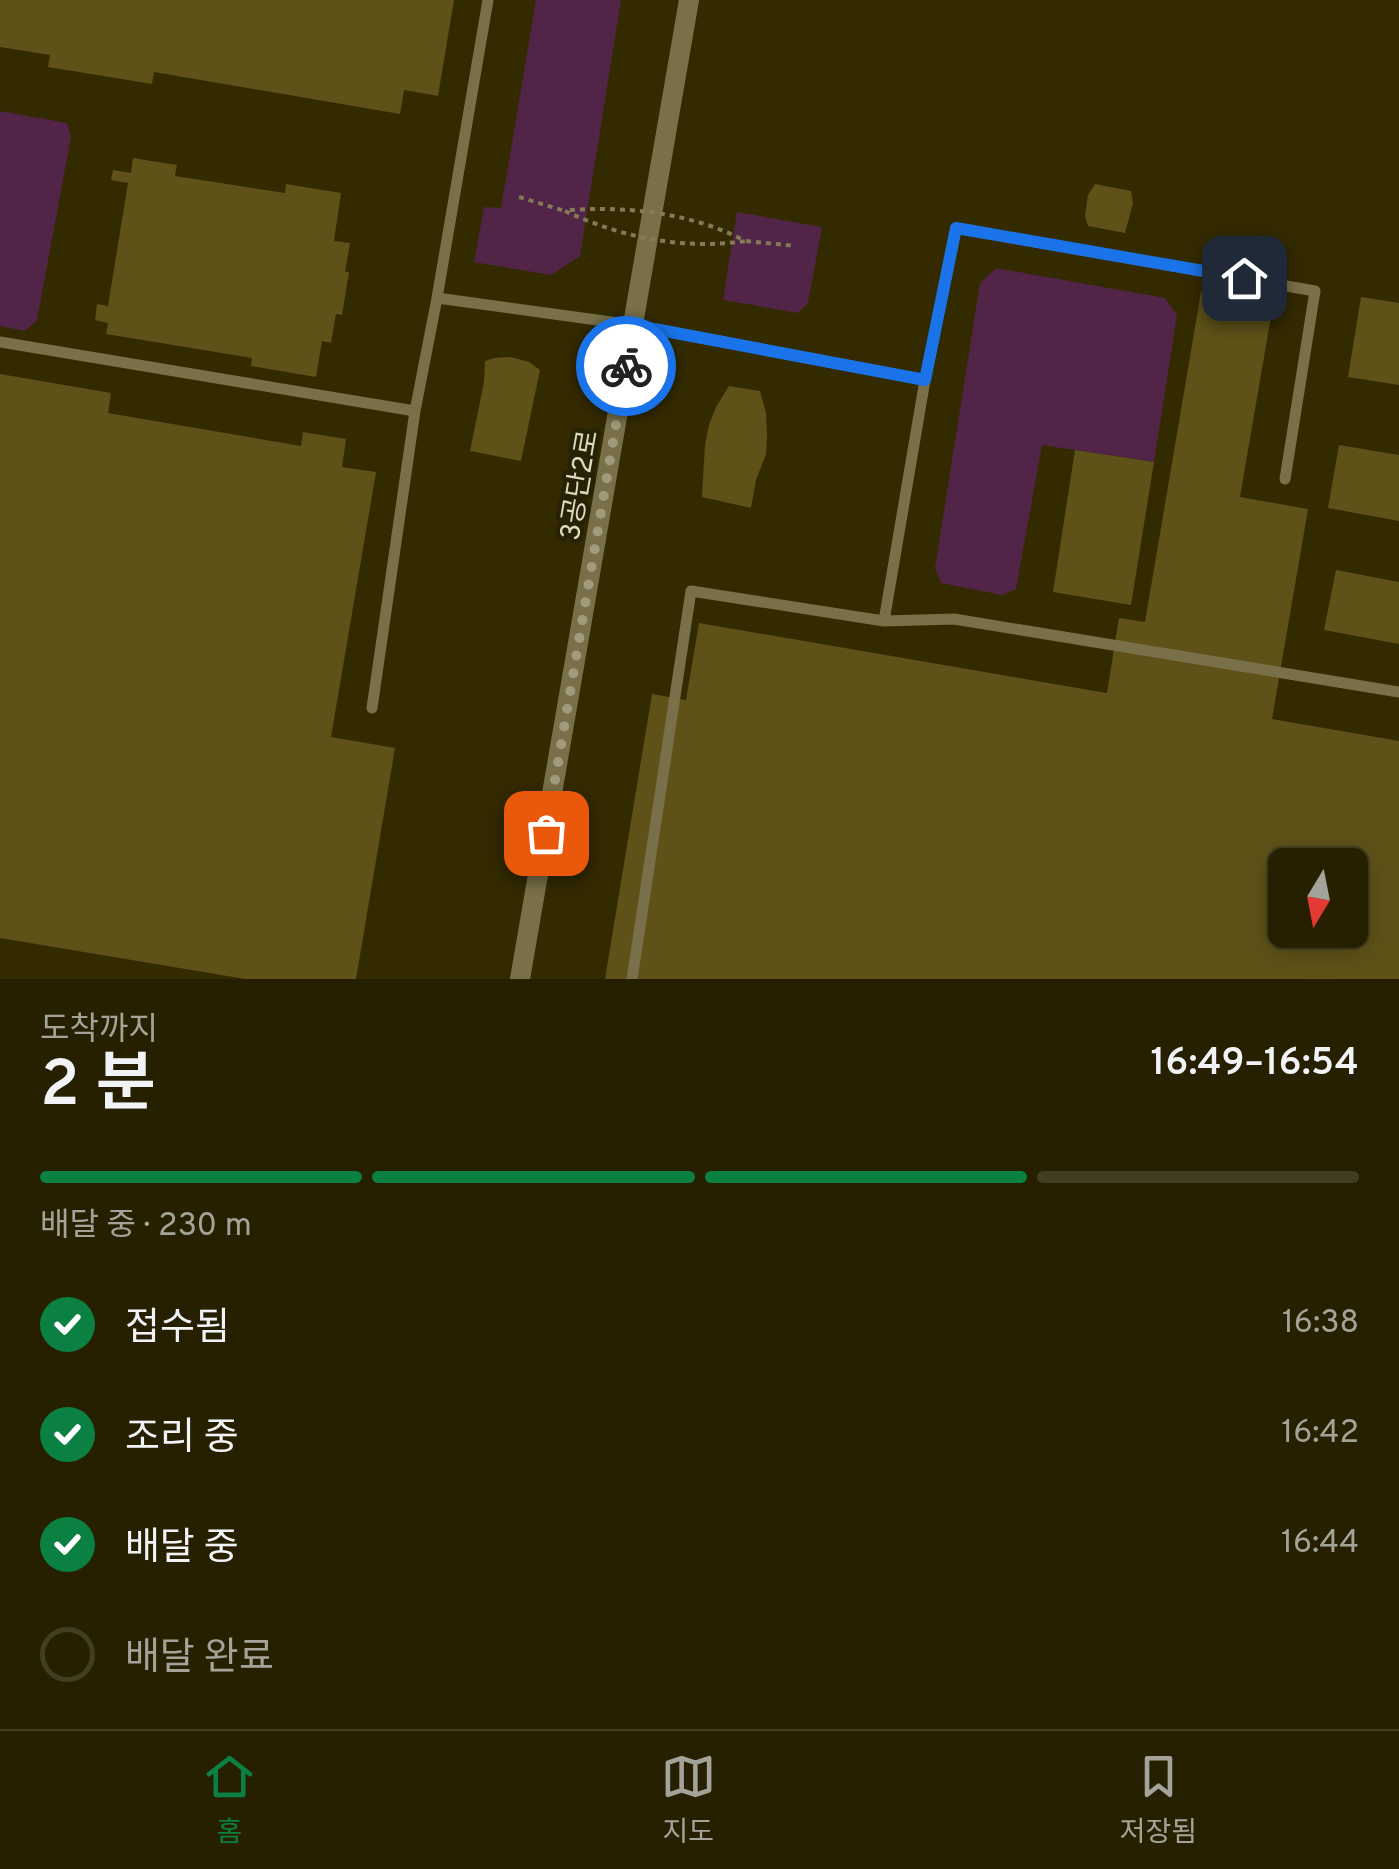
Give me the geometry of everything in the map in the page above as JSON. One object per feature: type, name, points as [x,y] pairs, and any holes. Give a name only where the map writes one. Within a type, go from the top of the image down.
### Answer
[{"type":"street","name":"3공단2로","points":[[520,979],[689,0]]},
{"type":"lane","points":[[372,708],[415,411],[488,0]]},
{"type":"lane","points":[[884,621],[925,380],[956,228],[1316,291],[1285,480]]},
{"type":"lane","points":[[437,298],[633,325],[925,380]]},
{"type":"lane","points":[[0,342],[415,411]]},
{"type":"lane","points":[[632,979],[692,591],[884,621],[954,619],[1399,692]]},
{"type":"path","points":[[519,197],[657,242],[795,246]]},
{"type":"path","points":[[565,210],[622,209],[678,217],[746,242]]},
{"type":"shaded area","points":[[536,0],[621,0],[580,256],[551,275],[474,262],[484,207],[501,208]]},
{"type":"shaded area","points":[[0,111],[67,123],[71,137],[37,320],[25,331],[0,326]]},
{"type":"shaded area","points":[[737,212],[822,227],[808,303],[798,313],[723,300]]},
{"type":"shaded area","points":[[996,268],[1165,298],[1177,315],[1154,462],[1042,445],[1016,589],[1002,595],[941,583],[935,568],[980,283]]},
{"type":"building","points":[[0,0],[454,0],[438,96],[404,90],[400,114],[154,72],[152,84],[48,67],[50,55],[0,47]]},
{"type":"building","points":[[133,158],[177,165],[175,176],[285,193],[286,184],[341,193],[334,241],[350,243],[345,272],[349,272],[342,315],[336,314],[331,343],[322,341],[316,377],[251,366],[252,358],[106,334],[108,323],[95,320],[97,304],[108,306],[128,183],[111,180],[113,170],[131,173]]},
{"type":"building","points":[[1095,184],[1131,191],[1133,203],[1125,233],[1088,226],[1088,195]]},
{"type":"building","points":[[1201,292],[1273,305],[1240,497],[1308,509],[1272,719],[1399,741],[1399,979],[605,979],[652,694],[686,700],[699,623],[1107,693],[1119,618],[1145,622]]},
{"type":"building","points":[[1361,297],[1399,303],[1399,385],[1348,377]]},
{"type":"building","points":[[511,357],[540,370],[521,461],[470,451],[485,361]]},
{"type":"building","points":[[0,374],[111,393],[108,413],[301,446],[303,432],[346,439],[342,467],[376,472],[331,737],[395,748],[356,979],[245,979],[0,938]]},
{"type":"building","points":[[729,386],[760,391],[766,413],[766,454],[751,508],[702,497],[709,425]]},
{"type":"building","points":[[1339,445],[1399,455],[1399,521],[1328,508]]},
{"type":"building","points":[[1075,450],[1154,462],[1131,605],[1053,592]]},
{"type":"building","points":[[1336,570],[1399,582],[1399,644],[1324,630]]},
{"type":"way so far","points":[[546,833],[626,366]]},
{"type":"route","points":[[626,366],[633,325],[925,380],[956,228],[1244,278]]}]
